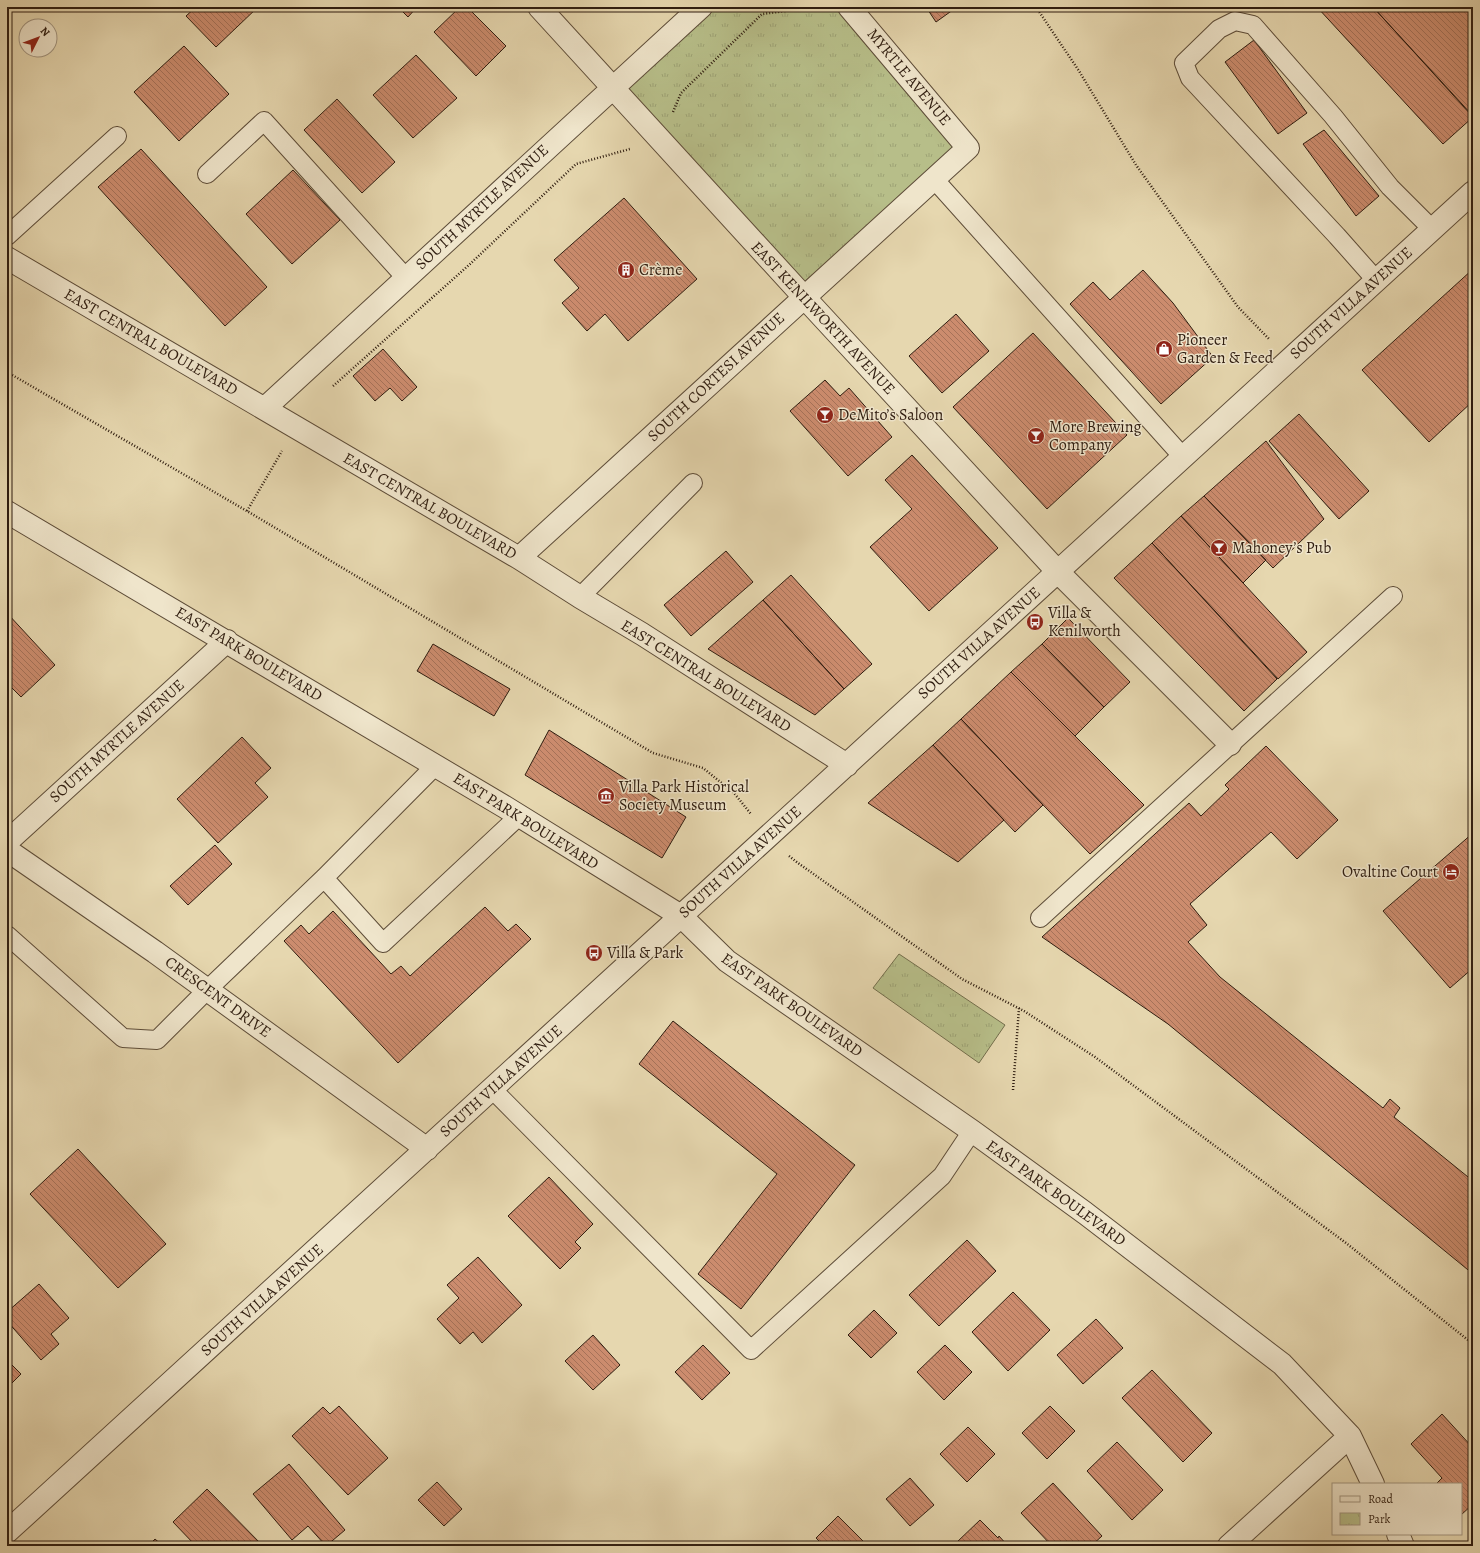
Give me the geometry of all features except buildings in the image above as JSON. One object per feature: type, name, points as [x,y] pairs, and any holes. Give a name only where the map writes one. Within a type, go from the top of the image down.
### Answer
[{"type":"street","name":"EAST KENILWORTH AVENUE","points":[[539,7],[1058,572],[1230,744]]},
{"type":"street","name":"SOUTH MYRTLE AVENUE","points":[[264,408],[701,7]]},
{"type":"street","name":"MYRTLE AVENUE","points":[[849,7],[968,148]]},
{"type":"street","name":"SOUTH CORTESI AVENUE","points":[[519,558],[968,148]]},
{"type":"street","name":"SOUTH VILLA AVENUE","points":[[7,1532],[1473,192]]},
{"type":"street","name":"EAST CENTRAL BOULEVARD","points":[[7,258],[519,558],[847,764]]},
{"type":"street","name":"EAST PARK BOULEVARD","points":[[7,512],[436,765],[681,916],[727,962],[972,1131],[1085,1213],[1282,1364],[1350,1436],[1373,1483]]},
{"type":"street","name":"SOUTH MYRTLE AVENUE","points":[[7,842],[227,641]]},
{"type":"street","name":"CRESCENT DRIVE","points":[[7,850],[155,952],[427,1149]]},
{"type":"street","points":[[1229,1546],[1350,1436]]},
{"type":"street","points":[[1398,1535],[1403,1546]]},
{"type":"lane","points":[[1376,280],[1190,78],[1184,63],[1219,29],[1235,21],[1253,25],[1333,116],[1390,187],[1432,229]]},
{"type":"lane","points":[[206,174],[264,121],[406,278]]},
{"type":"lane","points":[[7,236],[117,136]]},
{"type":"lane","points":[[934,179],[1183,457]]},
{"type":"lane","points":[[580,597],[693,483]]},
{"type":"lane","points":[[1040,918],[1393,596]]},
{"type":"lane","points":[[7,935],[123,1038],[157,1040],[324,878],[436,765]]},
{"type":"lane","points":[[324,878],[383,943],[519,816]]},
{"type":"lane","points":[[492,1089],[751,1350],[942,1176],[972,1131]]},
{"type":"path","points":[[671,114],[674,111],[681,93],[762,14],[785,11],[790,7]]},
{"type":"path","points":[[1036,7],[1079,72],[1136,164],[1238,307],[1290,359]]},
{"type":"path","points":[[331,389],[470,264],[576,164],[631,148]]},
{"type":"path","points":[[7,372],[247,511],[653,753],[703,768],[734,793],[754,818]]},
{"type":"path","points":[[247,511],[282,451]]},
{"type":"path","points":[[785,852],[798,864],[962,979],[1019,1008],[1095,1057],[1346,1243],[1473,1344]]},
{"type":"path","points":[[1012,1090],[1019,1008]]},
{"type":"green space","points":[[714,7],[836,7],[956,147],[803,283],[626,89]]},
{"type":"green space","points":[[899,954],[1005,1025],[979,1063],[873,988]]},
{"type":"place","name":"Crème","points":[[626,270]]},
{"type":"place","name":"Pioneer Garden & Feed","points":[[1164,349]]},
{"type":"place","name":"DeMito’s Saloon","points":[[825,415]]},
{"type":"place","name":"More Brewing Company","points":[[1036,436]]},
{"type":"place","name":"Mahoney’s Pub","points":[[1219,548]]},
{"type":"place","name":"Villa & Kenilworth","points":[[1035,622]]},
{"type":"place","name":"Villa Park Historical Society Museum","points":[[606,796]]},
{"type":"place","name":"Ovaltine Court","points":[[1451,872]]},
{"type":"place","name":"Villa & Park","points":[[594,953]]}]
